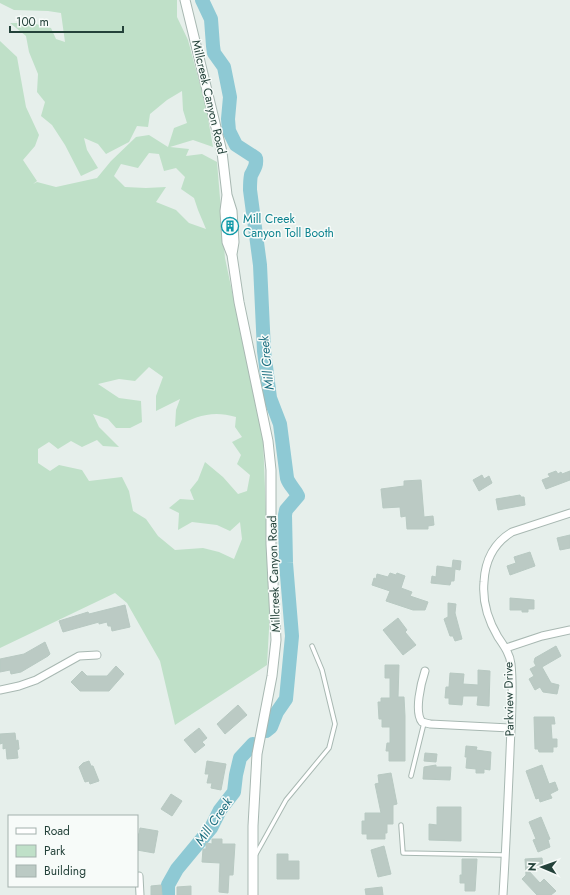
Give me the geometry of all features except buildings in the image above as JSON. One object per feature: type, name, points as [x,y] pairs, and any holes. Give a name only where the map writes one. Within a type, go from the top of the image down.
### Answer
[{"type":"street","name":"Millcreek Canyon Road","points":[[185,0],[222,152],[227,195],[232,211],[234,242],[232,255],[243,322],[267,436],[271,470],[271,544],[276,640],[274,665],[257,754],[252,860],[253,895]]},
{"type":"street","name":"Parkview Drive","points":[[503,895],[512,674],[511,662],[506,648],[488,617],[484,601],[485,572],[492,551],[500,541],[512,532],[570,513]]},
{"type":"street","points":[[506,648],[542,636],[570,630]]},
{"type":"street","points":[[0,690],[20,686],[36,680],[79,656],[96,655]]},
{"type":"street","points":[[425,671],[420,686],[419,711],[420,719],[424,723],[511,728]]},
{"type":"street","points":[[139,876],[140,895]]},
{"type":"lane","points":[[252,860],[286,800],[329,748],[334,724],[322,670],[312,646]]},
{"type":"lane","points":[[411,776],[424,723]]},
{"type":"lane","points":[[401,825],[403,853],[505,855]]},
{"type":"green space","points":[[0,0],[177,0],[177,17],[188,40],[206,107],[213,147],[193,140],[170,147],[189,149],[186,156],[202,154],[217,162],[225,258],[263,439],[270,611],[267,665],[175,725],[160,661],[127,603],[115,593],[0,648],[0,41],[17,57],[26,107],[39,135],[35,146],[23,160],[37,181],[33,184],[37,182],[56,187],[97,178],[111,161],[136,137],[149,135],[168,147],[174,128],[187,123],[183,110],[182,91],[167,100],[150,114],[148,127],[137,126],[129,142],[106,154],[98,144],[84,138],[87,150],[98,168],[81,176],[65,145],[52,125],[41,116],[45,102],[37,92],[38,74],[29,52],[26,36],[10,23],[32,23],[51,28],[56,39],[65,42],[61,13],[14,10],[0,3]],"holes":[[[149,153],[159,154],[164,171],[176,168],[185,177],[181,189],[194,198],[206,229],[189,223],[176,210],[156,202],[166,187],[125,187],[114,176],[121,164],[138,168]],[[149,367],[163,377],[156,396],[156,411],[180,399],[176,410],[175,427],[205,415],[219,414],[236,417],[235,427],[242,437],[232,442],[241,455],[237,464],[250,475],[247,491],[238,494],[223,477],[205,462],[198,480],[190,490],[194,500],[180,499],[169,508],[179,513],[178,530],[192,522],[217,525],[230,531],[240,522],[242,539],[234,559],[219,552],[203,548],[175,550],[158,536],[146,519],[133,511],[129,491],[122,477],[89,481],[82,470],[59,465],[50,471],[38,463],[38,449],[49,442],[58,449],[71,441],[82,447],[97,440],[103,446],[119,447],[99,427],[93,414],[108,419],[116,428],[130,428],[142,422],[141,401],[119,398],[98,384],[119,379],[135,381]]]},
{"type":"waterway","name":"Mill Creek","points":[[202,0],[211,19],[214,53],[224,67],[230,97],[228,119],[229,131],[236,145],[256,158],[256,165],[251,175],[250,190],[260,265],[264,351],[270,398],[280,424],[287,478],[298,496],[286,510],[285,515],[286,563],[292,636],[286,699],[277,712],[271,727],[266,731]]},
{"type":"waterway","name":"Mill Creek","points":[[168,895],[168,885],[177,869],[211,828],[220,810],[234,792],[240,758],[253,744]]},
{"type":"place","name":"Mill Creek Canyon Toll Booth","points":[[230,226]]}]
